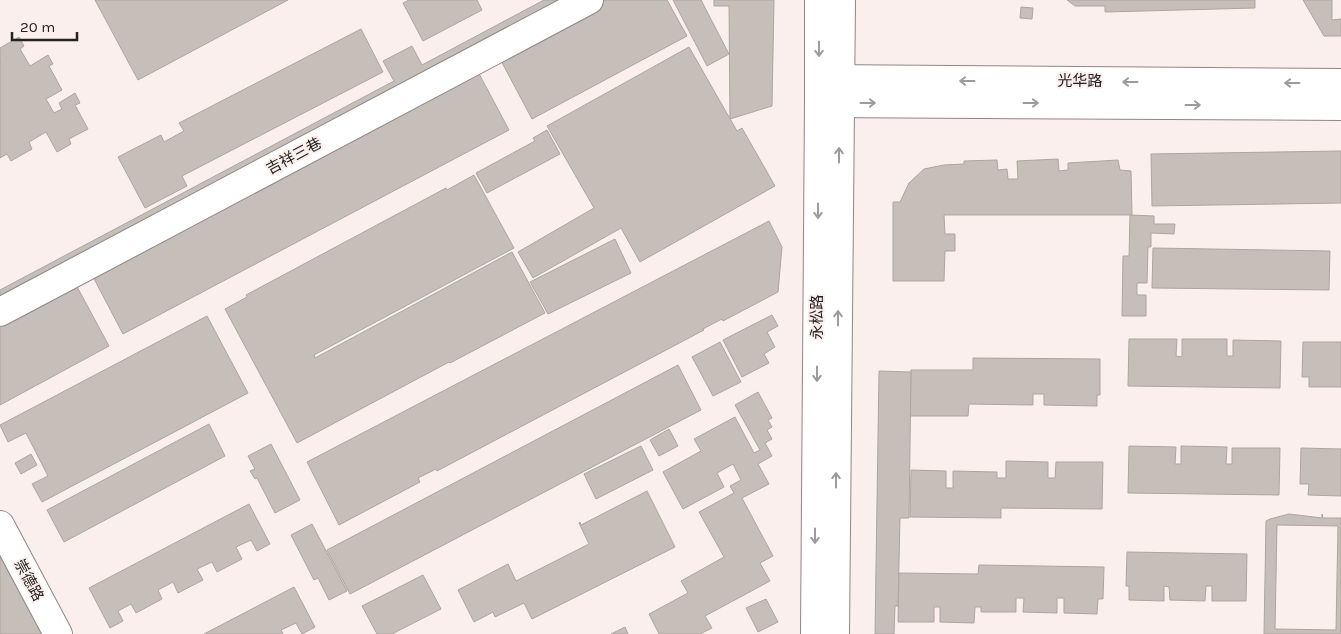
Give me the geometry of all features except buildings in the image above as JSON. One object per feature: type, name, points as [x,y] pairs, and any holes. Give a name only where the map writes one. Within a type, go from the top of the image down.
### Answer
[{"type":"street","name":"吉祥三巷","points":[[0,312],[589,0]]},
{"type":"street","name":"永松路","points":[[819,0],[829,91],[835,634]]},
{"type":"street","name":"永松路","points":[[815,634],[829,91],[841,0]]},
{"type":"street","name":"光华路","points":[[829,91],[1341,83]]},
{"type":"street","name":"光华路","points":[[829,91],[1341,106]]},
{"type":"street","name":"崇德路","points":[[0,525],[58,634]]}]
